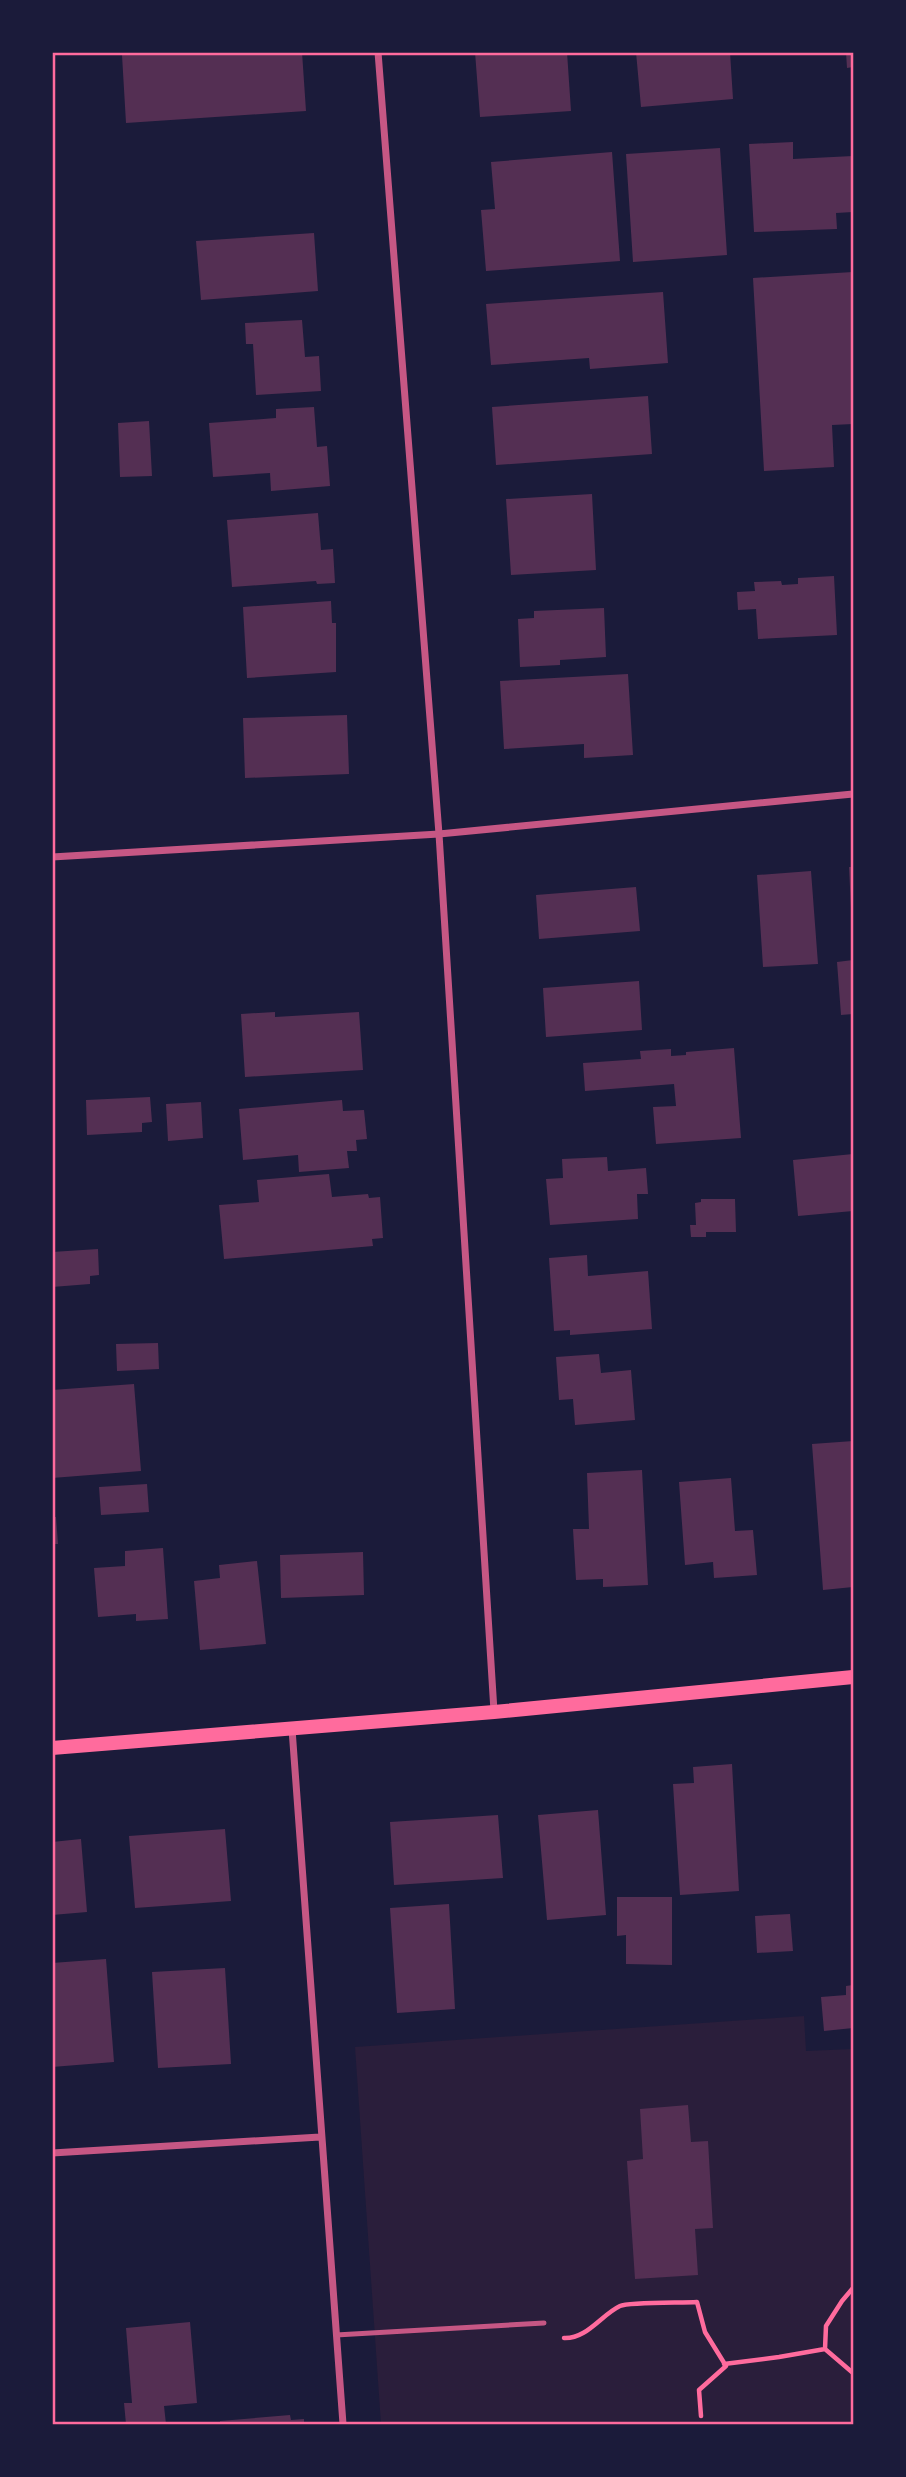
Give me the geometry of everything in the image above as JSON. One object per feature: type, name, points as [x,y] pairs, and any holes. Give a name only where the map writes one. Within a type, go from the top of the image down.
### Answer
[{"type":"main road","points":[[52,1748],[494,1712],[853,1677]]},
{"type":"street","points":[[378,52],[439,834],[494,1712]]},
{"type":"street","points":[[52,857],[439,834],[853,794]]},
{"type":"street","points":[[292,1729],[343,2424]]},
{"type":"street","points":[[52,2152],[320,2137]]},
{"type":"lane","points":[[337,2336],[544,2323]]},
{"type":"path","points":[[825,2349],[826,2326],[853,2288]]},
{"type":"path","points":[[544,2323],[551,2337],[569,2339],[593,2327],[621,2305],[696,2302],[705,2332],[726,2366],[699,2390],[701,2416]]},
{"type":"path","points":[[724,2364],[825,2349]]},
{"type":"path","points":[[825,2349],[853,2373]]},
{"type":"shaded area","points":[[804,2016],[806,2051],[853,2049],[853,2424],[381,2424],[355,2047]]},
{"type":"building","points":[[159,52],[302,52],[306,111],[126,123],[122,55]]},
{"type":"building","points":[[475,52],[567,52],[571,111],[480,117]]},
{"type":"building","points":[[636,52],[730,52],[733,99],[641,107]]},
{"type":"building","points":[[846,52],[853,52],[853,67],[847,68]]},
{"type":"building","points":[[793,142],[793,159],[853,156],[853,212],[836,213],[837,229],[754,232],[749,144]]},
{"type":"building","points":[[720,148],[727,255],[633,262],[626,154]]},
{"type":"building","points":[[612,152],[620,261],[486,271],[481,210],[495,209],[491,162]]},
{"type":"building","points":[[314,233],[318,291],[201,300],[196,241]]},
{"type":"building","points":[[853,272],[853,424],[832,425],[834,467],[764,471],[753,278]]},
{"type":"building","points":[[663,292],[668,363],[590,369],[589,358],[491,365],[486,304]]},
{"type":"building","points":[[302,320],[305,357],[319,356],[321,391],[256,395],[253,344],[246,344],[245,323]]},
{"type":"building","points":[[648,396],[652,454],[496,465],[492,407]]},
{"type":"building","points":[[314,407],[317,447],[327,446],[330,486],[271,491],[270,473],[213,477],[209,423],[276,418],[276,409]]},
{"type":"building","points":[[149,421],[152,476],[120,477],[118,423]]},
{"type":"building","points":[[592,494],[596,570],[511,575],[506,499]]},
{"type":"building","points":[[318,513],[321,550],[333,549],[335,583],[317,584],[316,581],[232,587],[227,520]]},
{"type":"building","points":[[834,576],[837,635],[758,639],[756,609],[738,610],[737,592],[755,591],[754,582],[781,581],[782,585],[798,584],[798,578]]},
{"type":"building","points":[[331,601],[332,623],[336,623],[336,672],[247,678],[243,607]]},
{"type":"building","points":[[604,608],[606,657],[560,660],[560,665],[520,667],[518,619],[534,618],[534,611]]},
{"type":"building","points":[[628,674],[633,755],[584,758],[584,744],[504,749],[500,681]]},
{"type":"building","points":[[347,715],[349,774],[245,778],[243,718]]},
{"type":"building","points":[[849,867],[853,867],[853,908],[851,908]]},
{"type":"building","points":[[811,871],[818,964],[763,967],[757,875]]},
{"type":"building","points":[[636,887],[640,931],[539,939],[536,895]]},
{"type":"building","points":[[853,960],[853,1014],[841,1015],[837,962]]},
{"type":"building","points":[[639,981],[642,1030],[546,1037],[543,988]]},
{"type":"building","points":[[275,1012],[275,1017],[359,1012],[363,1070],[245,1077],[241,1014]]},
{"type":"building","points":[[734,1048],[741,1138],[656,1144],[653,1107],[676,1106],[674,1084],[585,1091],[583,1063],[641,1059],[640,1051],[671,1049],[671,1056]]},
{"type":"building","points":[[150,1097],[152,1122],[142,1123],[142,1132],[87,1135],[86,1100]]},
{"type":"building","points":[[342,1100],[343,1111],[364,1110],[367,1139],[356,1140],[357,1151],[347,1151],[349,1168],[299,1172],[298,1155],[243,1160],[239,1109]]},
{"type":"building","points":[[201,1102],[203,1138],[168,1141],[166,1104]]},
{"type":"building","points":[[853,1154],[853,1211],[798,1216],[793,1160]]},
{"type":"building","points":[[607,1157],[608,1171],[646,1168],[648,1194],[637,1194],[638,1219],[550,1225],[546,1179],[563,1178],[562,1159]]},
{"type":"building","points":[[329,1174],[332,1197],[368,1194],[369,1198],[380,1197],[383,1238],[372,1239],[373,1246],[224,1259],[219,1205],[259,1202],[257,1180]]},
{"type":"building","points":[[701,1199],[735,1199],[736,1232],[706,1232],[706,1237],[691,1237],[690,1225],[696,1225],[695,1203],[701,1202]]},
{"type":"building","points":[[98,1249],[99,1275],[90,1276],[90,1284],[52,1287],[52,1252]]},
{"type":"building","points":[[587,1255],[588,1276],[648,1271],[652,1329],[570,1335],[570,1330],[554,1331],[549,1258]]},
{"type":"building","points":[[158,1343],[159,1369],[117,1371],[116,1344]]},
{"type":"building","points":[[599,1354],[601,1373],[631,1370],[635,1420],[575,1425],[573,1399],[559,1400],[556,1357]]},
{"type":"building","points":[[134,1384],[141,1471],[52,1478],[52,1390]]},
{"type":"building","points":[[853,1441],[853,1587],[823,1590],[812,1444]]},
{"type":"building","points":[[642,1470],[648,1585],[603,1587],[603,1579],[576,1580],[573,1529],[589,1529],[587,1473]]},
{"type":"building","points":[[731,1478],[735,1531],[753,1530],[757,1575],[714,1578],[713,1562],[685,1565],[679,1482]]},
{"type":"building","points":[[147,1484],[149,1512],[101,1515],[99,1487]]},
{"type":"building","points":[[52,1517],[56,1517],[58,1544],[52,1544]]},
{"type":"building","points":[[163,1548],[168,1619],[136,1621],[136,1614],[98,1617],[94,1568],[125,1566],[125,1551]]},
{"type":"building","points":[[363,1552],[364,1595],[281,1598],[280,1555]]},
{"type":"building","points":[[257,1561],[266,1644],[200,1650],[194,1581],[220,1578],[219,1565]]},
{"type":"building","points":[[732,1764],[739,1891],[680,1895],[673,1784],[694,1783],[693,1767]]},
{"type":"building","points":[[598,1810],[606,1915],[547,1920],[538,1815]]},
{"type":"building","points":[[498,1815],[503,1878],[394,1885],[390,1822]]},
{"type":"building","points":[[225,1829],[231,1901],[135,1908],[129,1836]]},
{"type":"building","points":[[81,1839],[87,1912],[52,1915],[52,1842]]},
{"type":"building","points":[[617,1897],[672,1897],[672,1965],[626,1964],[626,1935],[617,1936]]},
{"type":"building","points":[[449,1904],[455,2009],[397,2013],[390,1908]]},
{"type":"building","points":[[790,1914],[793,1951],[757,1953],[755,1916]]},
{"type":"building","points":[[106,1959],[114,2062],[52,2067],[52,1963]]},
{"type":"building","points":[[225,1968],[231,2064],[158,2068],[152,1972]]},
{"type":"building","points":[[853,1985],[853,2028],[824,2031],[821,1997],[846,1995],[846,1986]]},
{"type":"building","points":[[688,2105],[691,2142],[708,2141],[713,2228],[695,2229],[698,2275],[635,2279],[627,2161],[643,2159],[640,2109]]},
{"type":"building","points":[[190,2322],[197,2403],[164,2406],[166,2424],[126,2424],[124,2403],[132,2403],[126,2328]]},
{"type":"building","points":[[290,2415],[291,2420],[304,2419],[304,2424],[220,2424],[220,2421]]}]
